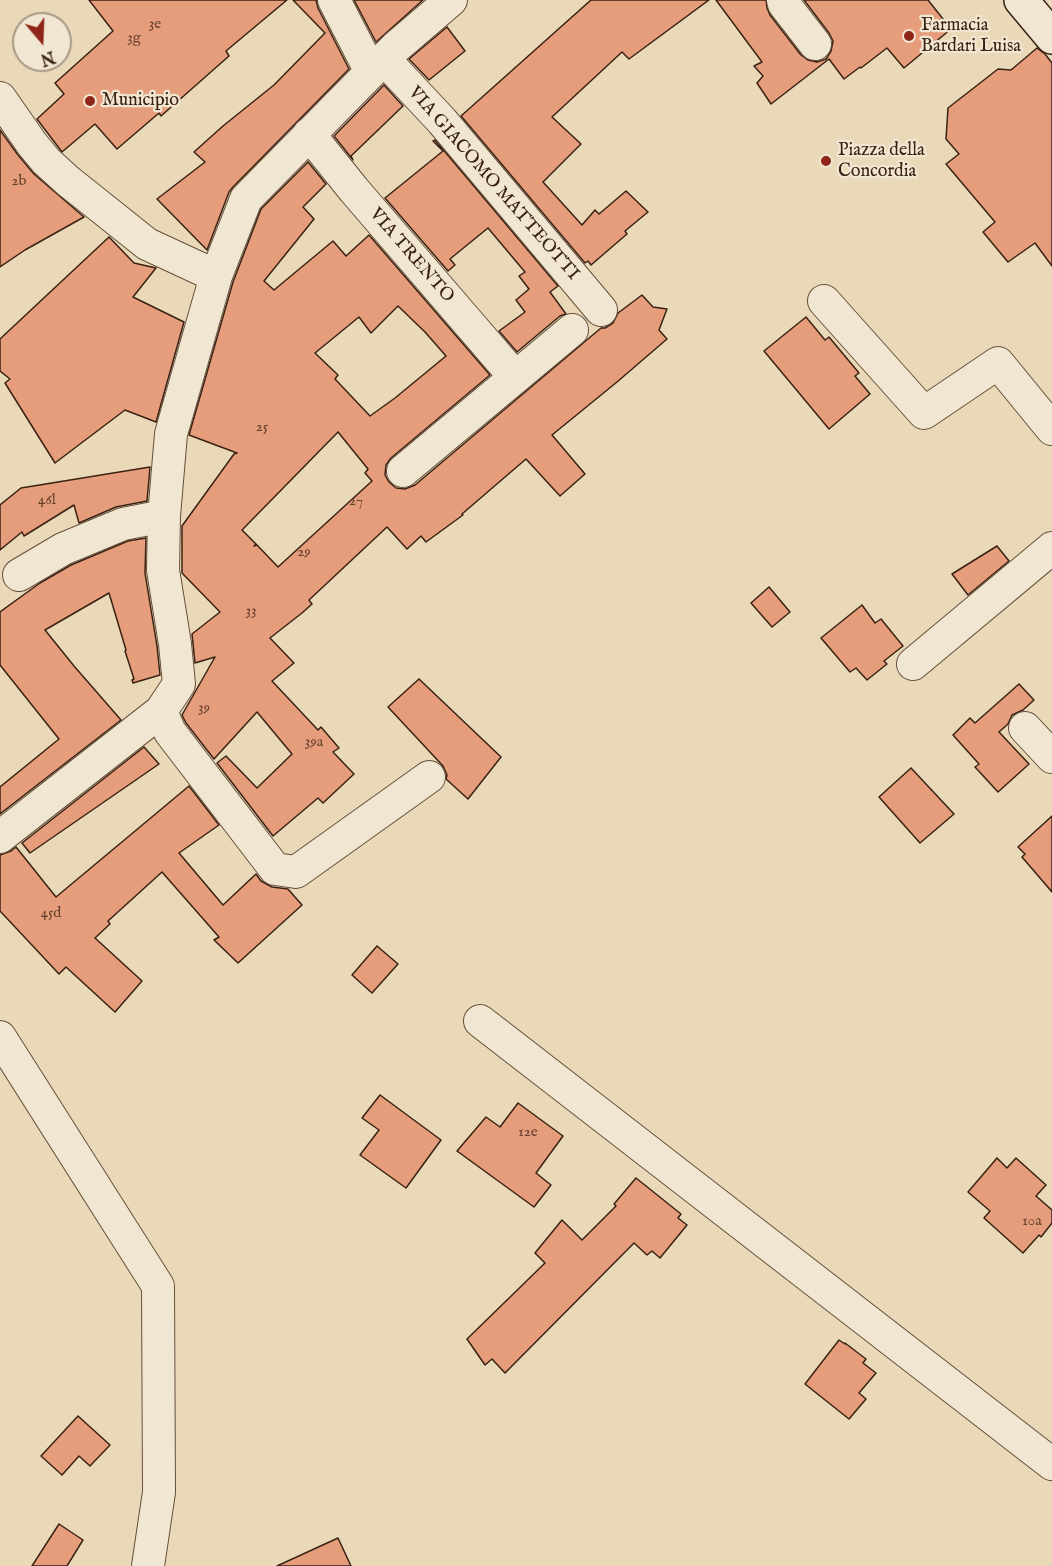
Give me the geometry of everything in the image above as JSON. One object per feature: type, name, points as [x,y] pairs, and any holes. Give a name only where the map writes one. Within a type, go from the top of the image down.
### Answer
[{"type":"street","name":"VIA GIACOMO MATTEOTTI","points":[[334,0],[378,65],[442,121],[601,310]]},
{"type":"street","points":[[0,837],[161,711],[179,684],[163,570],[164,516],[171,434],[216,276],[246,199],[378,65],[451,0]]},
{"type":"street","points":[[783,0],[815,44]]},
{"type":"street","points":[[1021,0],[1052,37]]},
{"type":"street","points":[[5,104],[32,144],[68,182],[147,244],[216,276]]},
{"type":"street","name":"VIA TRENTO","points":[[309,134],[354,190],[515,377]]},
{"type":"street","points":[[824,301],[924,412],[998,363],[1052,429]]},
{"type":"street","points":[[403,471],[572,330]]},
{"type":"street","points":[[19,575],[63,549],[123,524],[164,516]]},
{"type":"street","points":[[913,664],[1052,548]]},
{"type":"street","points":[[161,711],[170,732],[275,869],[297,872],[429,777]]},
{"type":"street","points":[[1025,728],[1052,757]]},
{"type":"street","points":[[480,1021],[1052,1464]]},
{"type":"street","points":[[0,1038],[158,1286],[159,1492],[148,1566]]},
{"type":"building","points":[[89,0],[287,0],[226,51],[229,56],[161,116],[159,113],[117,149],[95,124],[62,152],[37,119],[64,94],[55,83],[67,72],[72,72],[72,68],[113,31]]},
{"type":"building","points":[[293,0],[316,0],[349,69],[229,192],[207,250],[157,199],[205,162],[194,152],[274,85],[325,33]]},
{"type":"building","points":[[354,0],[423,0],[376,42]]},
{"type":"building","points":[[591,0],[709,0],[629,59],[622,52],[552,117],[581,144],[543,182],[582,225],[595,210],[599,214],[626,191],[648,212],[625,231],[627,234],[591,265],[588,261],[585,263],[461,116]]},
{"type":"building","points":[[716,0],[766,0],[770,15],[801,55],[817,62],[826,59],[833,41],[804,0],[928,0],[951,29],[904,68],[887,48],[844,79],[829,59],[771,104],[757,83],[763,76],[754,66],[762,62]]},
{"type":"building","points":[[447,27],[465,51],[429,80],[409,59]]},
{"type":"building","points":[[1037,48],[1052,63],[1052,266],[1035,243],[1008,262],[983,232],[995,222],[946,164],[959,154],[946,139],[948,108],[998,69],[1011,70]]},
{"type":"building","points":[[384,85],[403,106],[351,156],[353,160],[334,136]]},
{"type":"building","points":[[0,130],[34,174],[84,217],[25,250],[0,267]]},
{"type":"building","points":[[435,140],[558,286],[550,292],[566,314],[560,316],[517,352],[499,331],[525,312],[516,300],[529,289],[519,276],[525,272],[488,228],[450,259],[455,265],[448,271],[385,198],[443,151],[433,141]]},
{"type":"building","points":[[308,162],[326,184],[303,207],[314,219],[264,281],[274,290],[333,241],[346,256],[369,235],[490,375],[391,458],[386,465],[385,475],[396,488],[405,489],[415,485],[601,328],[613,323],[618,313],[642,295],[653,307],[667,309],[659,330],[667,339],[552,435],[585,474],[560,496],[526,459],[463,515],[426,542],[421,536],[407,549],[387,527],[309,600],[312,604],[270,638],[294,663],[272,681],[318,730],[321,727],[339,748],[333,752],[354,774],[323,803],[318,798],[273,836],[217,763],[226,756],[257,788],[292,754],[257,712],[214,759],[182,715],[215,657],[195,663],[192,634],[220,612],[182,573],[182,526],[237,453],[189,435],[233,282],[261,209]],"holes":[[[398,306],[446,356],[370,416],[335,379],[338,375],[315,353],[359,317],[371,333]],[[338,432],[368,469],[365,473],[372,481],[278,567],[257,545],[254,546],[256,544],[242,530]]]},
{"type":"building","points":[[109,237],[134,263],[156,268],[133,297],[184,322],[156,422],[125,410],[55,463],[5,383],[10,379],[0,371],[0,339]]},
{"type":"building","points":[[806,317],[825,340],[829,337],[859,373],[855,376],[870,394],[829,429],[764,351]]},
{"type":"building","points":[[150,467],[147,501],[116,507],[79,523],[74,505],[24,536],[22,532],[0,550],[0,505],[21,488]]},
{"type":"building","points":[[146,538],[145,573],[160,675],[133,683],[134,679],[109,593],[45,630],[121,720],[0,814],[0,787],[59,739],[0,665],[0,612],[40,583],[71,565],[128,541]]},
{"type":"building","points":[[997,546],[1009,561],[968,595],[952,574]]},
{"type":"building","points":[[769,587],[790,612],[772,627],[751,603]]},
{"type":"building","points":[[862,605],[875,623],[881,619],[903,646],[884,661],[887,664],[867,680],[856,668],[850,672],[821,638]]},
{"type":"building","points":[[419,679],[501,757],[468,799],[446,779],[447,775],[443,766],[388,707]]},
{"type":"building","points":[[1019,684],[1034,700],[1023,710],[1012,715],[1008,724],[999,732],[1029,764],[998,792],[975,767],[979,764],[953,735],[970,718],[975,723]]},
{"type":"building","points":[[144,747],[159,764],[30,853],[22,843]]},
{"type":"building","points":[[911,768],[954,814],[920,843],[879,797]]},
{"type":"building","points":[[189,786],[219,825],[179,853],[223,905],[256,874],[261,881],[272,887],[288,889],[302,905],[238,963],[214,940],[219,937],[162,872],[108,921],[110,924],[95,938],[142,981],[115,1012],[66,967],[59,974],[0,911],[0,855],[16,847],[56,897]]},
{"type":"building","points":[[1052,816],[1052,892],[1022,857],[1025,854],[1018,847]]},
{"type":"building","points":[[377,946],[398,964],[372,993],[352,975]]},
{"type":"building","points":[[380,1095],[441,1140],[406,1188],[360,1155],[379,1130],[362,1118]]},
{"type":"building","points":[[518,1103],[563,1136],[536,1173],[551,1185],[534,1207],[457,1151],[486,1117],[500,1127]]},
{"type":"building","points":[[997,1158],[1007,1168],[1016,1158],[1046,1185],[1036,1196],[1052,1210],[1052,1223],[1041,1237],[1039,1235],[1023,1253],[984,1218],[990,1211],[968,1192]]},
{"type":"building","points":[[636,1178],[681,1214],[678,1218],[687,1225],[660,1258],[652,1251],[647,1255],[634,1243],[505,1373],[492,1359],[485,1365],[467,1339],[545,1263],[535,1253],[562,1220],[582,1240],[616,1206],[614,1204]]},
{"type":"building","points":[[839,1340],[866,1359],[863,1363],[876,1373],[859,1393],[866,1399],[849,1419],[805,1384]]},
{"type":"building","points":[[78,1416],[110,1445],[90,1466],[79,1456],[62,1475],[41,1456]]},
{"type":"building","points":[[59,1524],[83,1540],[67,1566],[32,1566]]},
{"type":"building","points":[[338,1538],[351,1566],[277,1566]]},
{"type":"place","name":"Farmacia Bardari Luisa","points":[[909,36]]},
{"type":"place","name":"Municipio","points":[[90,101]]},
{"type":"place","name":"Piazza della Concordia","points":[[826,161]]}]
